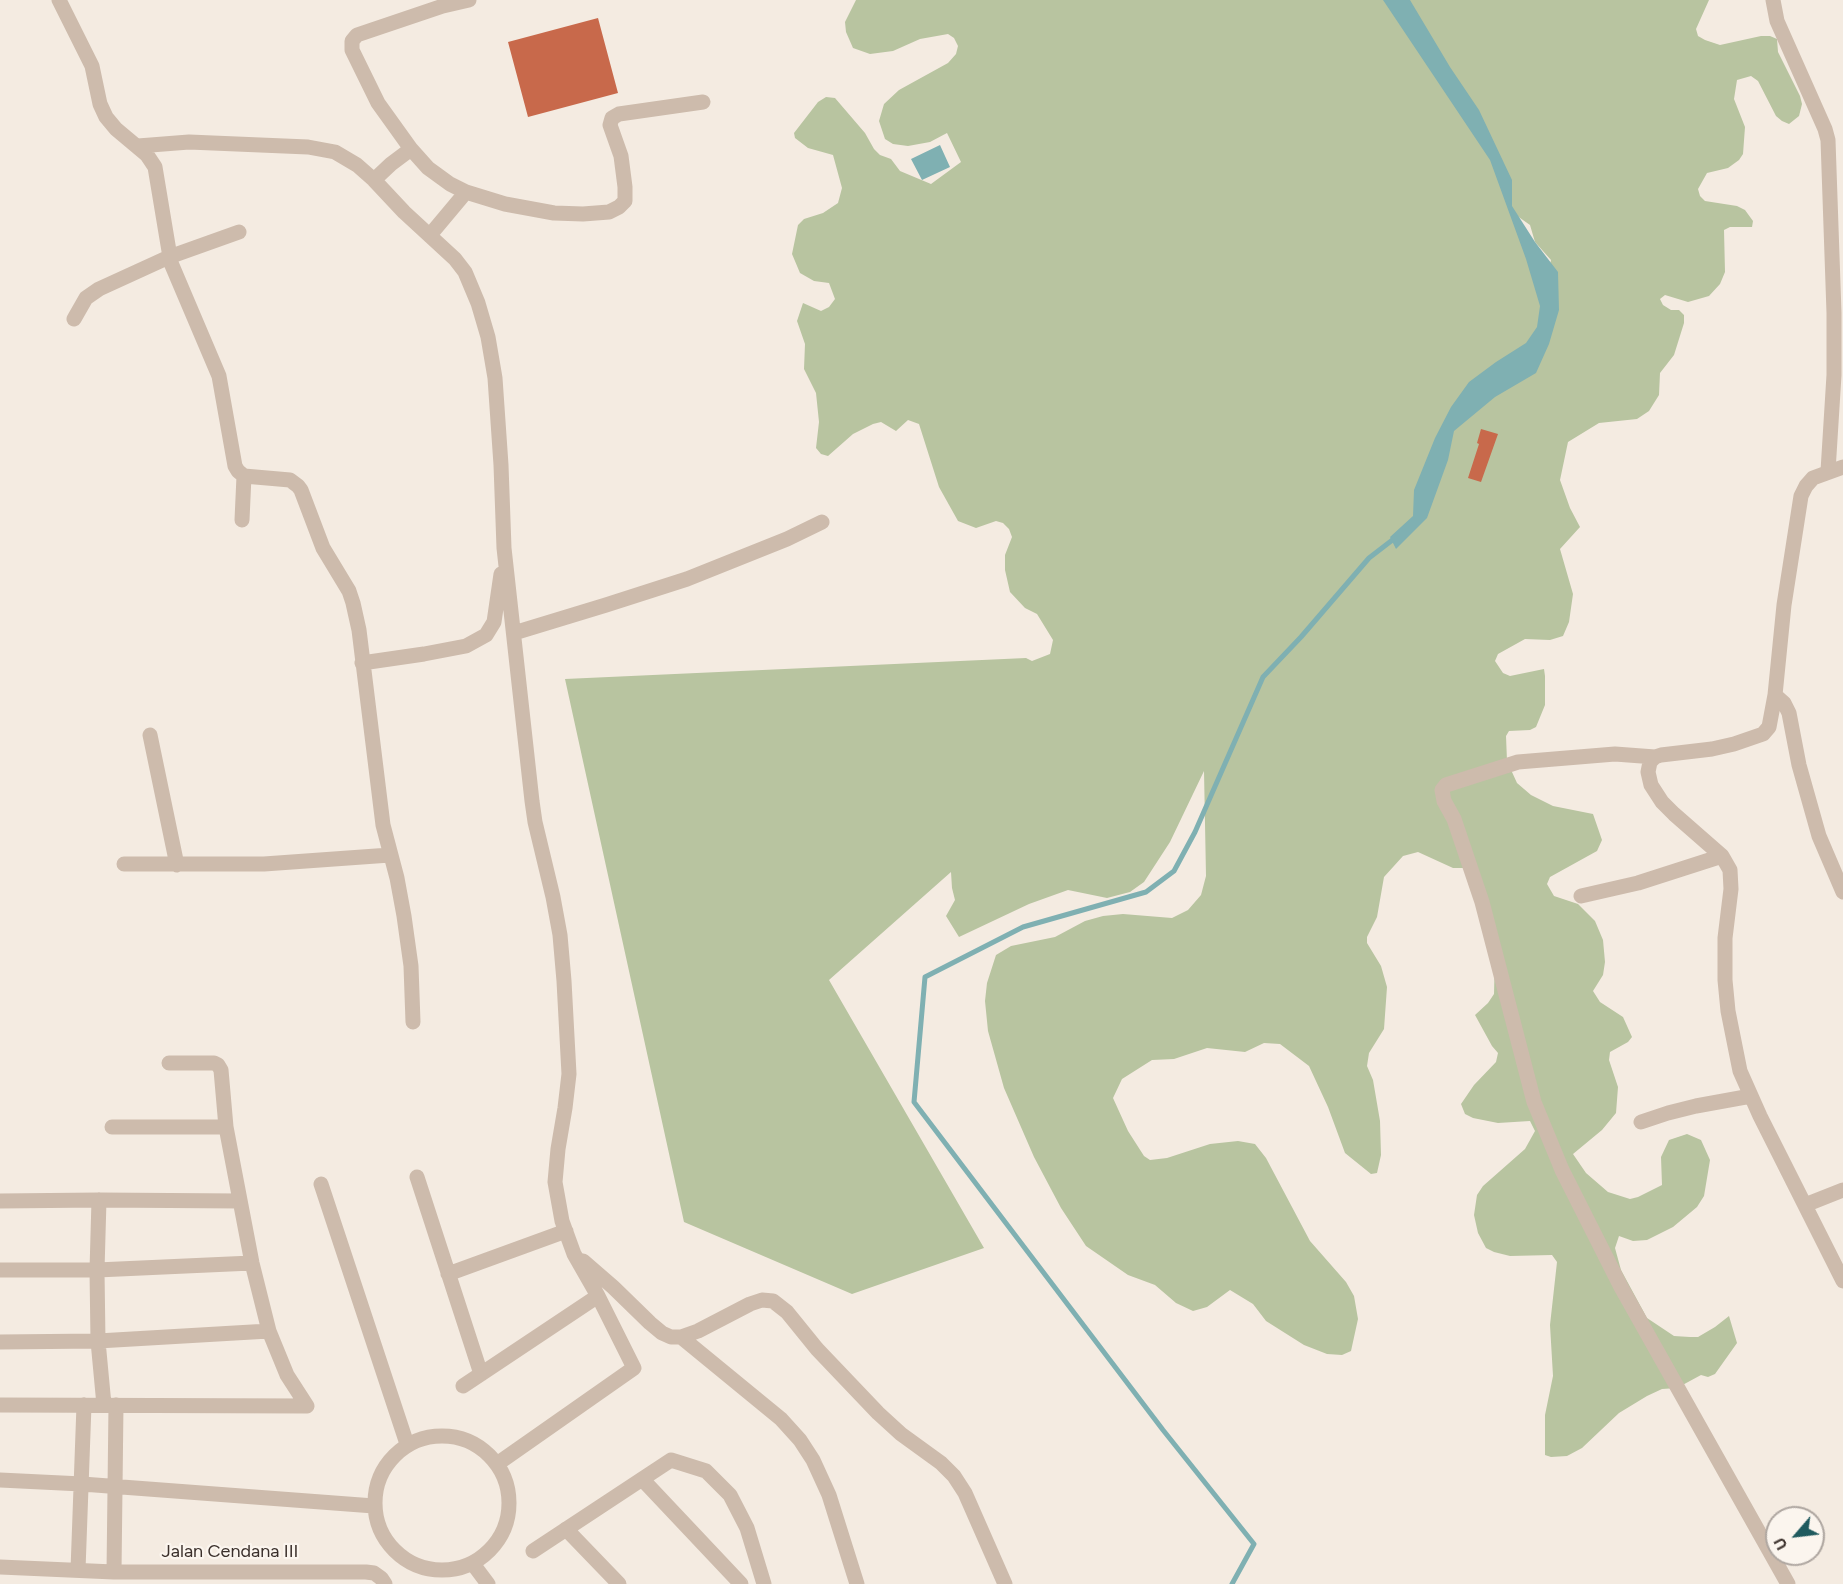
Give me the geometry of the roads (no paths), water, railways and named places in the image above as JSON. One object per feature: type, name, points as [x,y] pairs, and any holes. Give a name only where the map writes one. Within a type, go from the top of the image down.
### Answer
[{"type":"street","points":[[59,0],[92,66],[100,104],[106,117],[151,160],[158,177],[169,257],[217,371],[235,466],[244,476],[294,482],[301,490],[323,548],[349,591],[359,630],[382,825],[397,878],[404,916],[411,966],[413,1022]]},
{"type":"street","points":[[470,0],[443,6],[357,35],[352,41],[352,50],[378,103],[411,149],[429,168],[450,184],[466,192],[505,204],[554,213],[609,212],[625,201],[621,156],[610,125],[612,118],[619,114],[703,102]]},
{"type":"street","points":[[1773,0],[1777,21],[1828,140],[1833,234],[1836,469],[1819,475],[1808,483],[1801,496],[1784,605],[1775,695],[1769,727],[1763,734],[1723,746],[1655,757],[1615,753],[1518,762],[1446,785],[1442,790],[1444,801],[1454,819],[1482,902],[1534,1102],[1562,1170],[1621,1287],[1788,1584]]},
{"type":"street","points":[[138,146],[189,142],[308,147],[335,152],[357,165],[374,180],[404,212],[455,259],[465,272],[478,303],[488,337],[495,378],[504,548],[532,801],[560,936],[564,981],[569,1074],[555,1182],[562,1221],[574,1254],[634,1368],[497,1464]]},
{"type":"street","points":[[374,180],[411,149]]},
{"type":"street","points":[[430,235],[466,192]]},
{"type":"street","points":[[74,319],[80,306],[93,292],[169,257],[239,232]]},
{"type":"street","points":[[242,520],[244,476]]},
{"type":"street","points":[[514,633],[687,579],[787,539],[822,522]]},
{"type":"street","points":[[363,663],[466,646],[486,635],[495,622],[504,548]]},
{"type":"street","points":[[1775,695],[1784,703],[1789,713],[1799,765],[1816,827],[1843,892]]},
{"type":"street","points":[[150,735],[177,865]]},
{"type":"street","points":[[1655,757],[1650,762],[1648,772],[1656,794],[1727,863],[1731,878],[1724,949],[1728,1011],[1738,1062],[1751,1096],[1843,1281]]},
{"type":"street","points":[[124,864],[298,862],[390,855]]},
{"type":"street","points":[[1581,896],[1638,883],[1722,856]]},
{"type":"street","points":[[0,1404],[307,1406],[287,1375],[269,1331],[240,1201],[226,1127],[218,1065],[214,1063],[169,1063]]},
{"type":"street","points":[[1641,1122],[1696,1106],[1751,1096]]},
{"type":"street","points":[[112,1127],[226,1127]]},
{"type":"street","points":[[417,1177],[481,1374]]},
{"type":"street","points":[[321,1184],[407,1444]]},
{"type":"street","points":[[1805,1205],[1843,1190]]},
{"type":"street","points":[[99,1200],[98,1341],[110,1405],[115,1486],[114,1572]]},
{"type":"street","points":[[0,1201],[240,1201]]},
{"type":"street","points":[[448,1274],[566,1231]]},
{"type":"street","points":[[574,1254],[662,1333],[672,1337],[681,1337],[698,1331],[750,1304],[762,1300],[773,1301],[787,1312],[817,1349],[869,1405],[954,1476],[965,1492],[1005,1584]]},
{"type":"street","points":[[0,1270],[97,1270],[252,1263]]},
{"type":"street","points":[[463,1386],[598,1296]]},
{"type":"street","points":[[0,1342],[98,1341],[269,1331]]},
{"type":"street","points":[[681,1337],[781,1419],[800,1440],[813,1460],[829,1496],[857,1584]]},
{"type":"street","points":[[84,1405],[82,1484],[89,1575]]},
{"type":"street","points":[[431,1436],[456,1437],[479,1447],[497,1464],[507,1485],[509,1508],[504,1530],[491,1550],[473,1564],[447,1571],[421,1568],[397,1555],[381,1533],[374,1506],[377,1483],[388,1461],[407,1444],[431,1436]]},
{"type":"street","points":[[533,1551],[671,1460],[706,1471],[730,1495],[747,1528],[764,1584]]},
{"type":"street","points":[[642,1479],[741,1584]]},
{"type":"street","points":[[0,1480],[115,1486],[374,1506]]},
{"type":"street","points":[[566,1529],[619,1584]]},
{"type":"street","points":[[473,1564],[488,1584]]},
{"type":"street","name":"Jalan Cendana III","points":[[0,1567],[89,1575],[114,1572],[366,1572],[374,1573],[385,1584]]},
{"type":"water","points":[[1383,0],[1410,0],[1479,110],[1512,180],[1512,206],[1558,272],[1559,310],[1549,344],[1536,373],[1495,397],[1454,431],[1448,460],[1427,518],[1396,549],[1390,537],[1413,516],[1414,490],[1435,438],[1451,407],[1469,382],[1526,343],[1537,327],[1540,306],[1526,259],[1490,160]]},
{"type":"water","points":[[940,145],[950,167],[922,180],[911,159]]},
{"type":"waterway","points":[[1232,1584],[1254,1544],[1163,1430],[914,1102],[925,977],[1023,927],[1146,892],[1174,871],[1195,832],[1263,677],[1369,558],[1395,538]]}]
